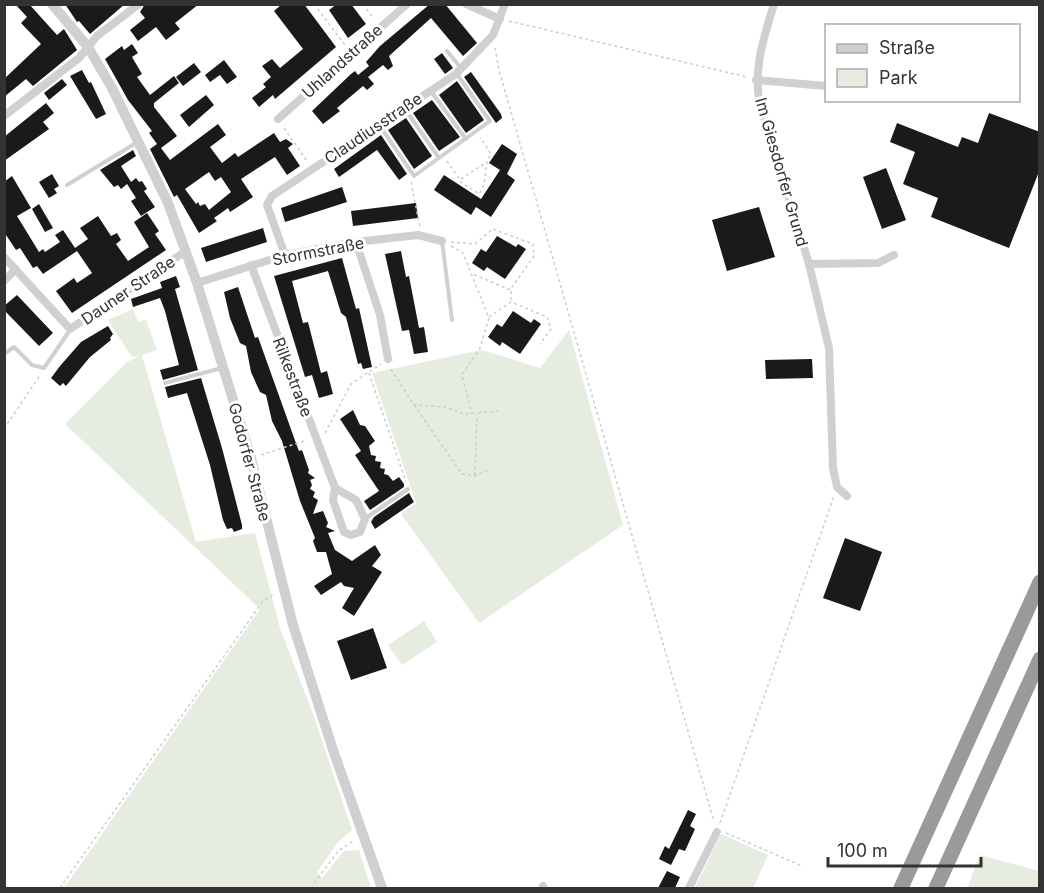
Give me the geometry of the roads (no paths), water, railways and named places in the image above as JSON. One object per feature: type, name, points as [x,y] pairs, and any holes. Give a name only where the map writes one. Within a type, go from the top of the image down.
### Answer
[{"type":"highway","points":[[901,888],[1040,582]]},
{"type":"highway","points":[[936,888],[1040,659]]},
{"type":"street","name":"Godorfer Straße","points":[[52,4],[88,47],[112,88],[161,186],[186,251],[251,458],[290,616],[333,750],[382,888]]},
{"type":"street","points":[[4,116],[79,58],[97,36],[139,4]]},
{"type":"street","name":"Uhlandstraße","points":[[278,119],[407,4]]},
{"type":"street","points":[[466,4],[500,19]]},
{"type":"street","name":"Claudiusstraße","points":[[285,255],[267,205],[268,201],[459,71],[493,35],[505,4]]},
{"type":"street","name":"Im Giesdorfer Grund","points":[[774,4],[759,55],[756,80],[759,100],[809,264],[829,348],[833,468],[837,487],[847,496]]},
{"type":"street","points":[[756,80],[825,86]]},
{"type":"street","name":"Stormstraße","points":[[197,283],[285,255],[356,242],[421,236],[442,241]]},
{"type":"street","points":[[356,242],[380,315],[388,360]]},
{"type":"street","name":"Dauner Straße","points":[[70,329],[186,251]]},
{"type":"street","name":"Im Giesdorfer Grund","points":[[809,264],[878,263],[894,255]]},
{"type":"street","points":[[4,256],[70,329]]},
{"type":"street","name":"Rilkestraße","points":[[251,265],[335,488],[333,501],[344,532],[351,535],[360,532],[365,519]]},
{"type":"street","points":[[4,281],[16,269]]},
{"type":"street","points":[[335,488],[357,500],[365,519]]},
{"type":"street","points":[[689,888],[717,832]]},
{"type":"lane","points":[[379,125],[414,176],[490,122],[447,51]]},
{"type":"lane","points":[[430,89],[465,139]]},
{"type":"lane","points":[[404,108],[441,156]]},
{"type":"lane","points":[[68,185],[139,141]]},
{"type":"lane","points":[[442,241],[452,320]]},
{"type":"lane","points":[[4,354],[14,347],[32,365],[44,368],[70,329]]},
{"type":"lane","points":[[165,383],[224,367]]},
{"type":"lane","points":[[365,519],[408,489]]}]
